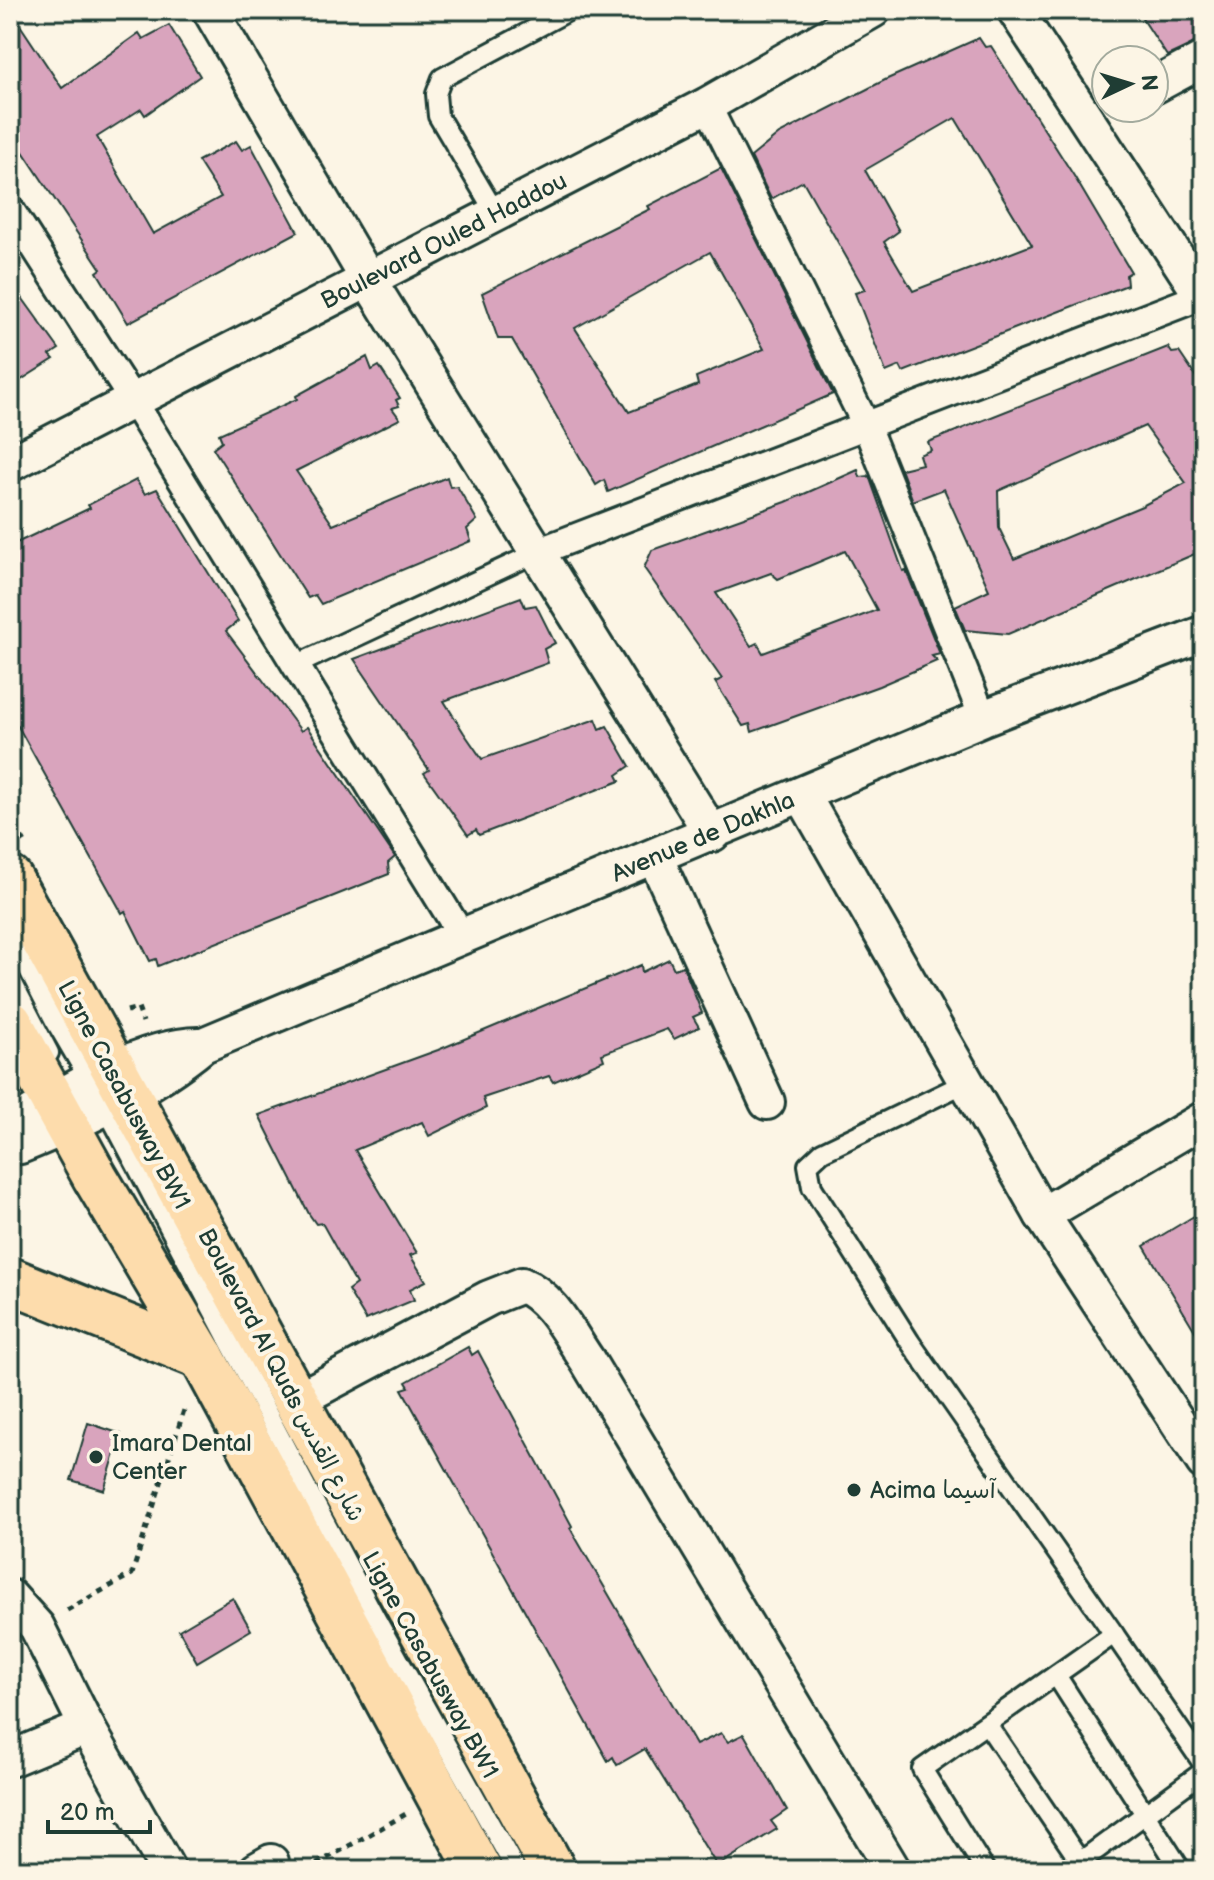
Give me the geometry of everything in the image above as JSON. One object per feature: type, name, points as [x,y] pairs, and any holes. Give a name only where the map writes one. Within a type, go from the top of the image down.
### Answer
[{"type":"main road","name":"Boulevard Al Quds شارع القدس","points":[[10,879],[89,1099],[202,1357],[479,1870]]},
{"type":"main road","name":"Boulevard Al Quds شارع القدس","points":[[10,1023],[89,1099],[295,1401],[553,1870]]},
{"type":"main road","points":[[10,1280],[202,1357]]},
{"type":"street","points":[[210,10],[369,281],[540,551],[712,834]]},
{"type":"street","name":"Boulevard Ouled Haddou","points":[[10,464],[707,105],[873,10]]},
{"type":"street","points":[[1015,10],[1090,102]]},
{"type":"street","points":[[1170,77],[1204,59]]},
{"type":"street","points":[[707,105],[865,423],[983,718]]},
{"type":"street","points":[[540,551],[1200,286],[1106,124]]},
{"type":"street","points":[[10,209],[132,399],[462,936]]},
{"type":"street","name":"Avenue de Dakhla","points":[[89,1099],[177,1045],[203,1045],[983,718],[1204,633]]},
{"type":"street","points":[[803,796],[1042,1215],[1204,1462]]},
{"type":"street","points":[[655,857],[767,1102]]},
{"type":"street","points":[[10,1127],[89,1099]]},
{"type":"street","points":[[10,1147],[89,1099]]},
{"type":"street","points":[[1042,1215],[1204,1119]]},
{"type":"street","points":[[295,1401],[489,1298],[522,1285],[532,1289],[548,1304],[587,1360],[893,1870]]},
{"type":"street","points":[[10,1597],[37,1627],[87,1727],[168,1870]]},
{"type":"street","points":[[10,1759],[87,1727]]},
{"type":"lane","points":[[496,214],[438,116],[436,94],[442,78],[570,10]]},
{"type":"lane","points":[[296,665],[540,551]]},
{"type":"lane","name":"Ligne Casabusway BW1","points":[[10,933],[89,1099],[501,1870]]},
{"type":"lane","name":"Ligne Casabusway BW1","points":[[10,978],[38,1027],[89,1099],[516,1870]]},
{"type":"lane","points":[[965,1083],[822,1152],[808,1165],[812,1187],[910,1342],[1204,1765]]},
{"type":"lane","points":[[985,1870],[922,1769],[1114,1634]]},
{"type":"lane","points":[[1056,1675],[1181,1870]]},
{"type":"lane","points":[[987,1724],[1078,1867],[1144,1812],[1204,1771]]},
{"type":"path","points":[[37,1627],[132,1574],[202,1357]]},
{"type":"path","points":[[306,1870],[439,1796]]},
{"type":"building","points":[[10,10],[62,88],[139,33],[143,39],[169,25],[200,76],[145,115],[141,109],[97,137],[153,234],[221,197],[198,161],[236,141],[242,150],[251,145],[298,232],[128,323],[97,272],[101,269],[10,132]]},
{"type":"building","points":[[1137,10],[1204,10],[1204,39],[1170,55],[1170,44],[1159,44]]},
{"type":"building","points":[[979,38],[985,47],[991,46],[1131,272],[1126,275],[1127,285],[903,372],[900,366],[886,372],[855,293],[865,290],[803,181],[771,199],[751,157],[779,134],[885,80]],"holes":[[[955,118],[1032,245],[913,291],[884,242],[899,231],[865,170]]]},
{"type":"building","points":[[721,168],[833,394],[608,492],[604,480],[596,485],[512,339],[498,339],[482,293],[650,209],[648,206]],"holes":[[[710,252],[764,349],[696,377],[698,385],[629,412],[575,328]]]},
{"type":"building","points":[[10,281],[59,349],[50,355],[54,359],[10,387]]},
{"type":"building","points":[[1168,347],[1172,353],[1179,352],[1204,389],[1204,550],[1008,634],[965,630],[955,606],[989,590],[944,489],[913,501],[901,469],[922,464],[919,455],[931,450],[928,442]],"holes":[[[1145,426],[1186,483],[1142,506],[1014,559],[999,528],[998,491]]]},
{"type":"building","points":[[367,357],[372,370],[379,366],[400,398],[396,400],[399,406],[392,408],[400,419],[296,471],[333,525],[447,477],[450,487],[457,486],[477,520],[467,529],[471,541],[321,604],[315,595],[308,598],[213,448],[222,441],[219,434],[297,399],[296,396]]},
{"type":"building","points":[[858,470],[860,477],[869,476],[903,571],[906,570],[940,654],[932,656],[937,661],[879,686],[752,732],[750,724],[743,726],[715,682],[722,679],[644,568],[652,550],[786,502]],"holes":[[[845,551],[877,610],[763,653],[757,643],[751,646],[716,593],[771,573],[778,579]]]},
{"type":"building","points":[[136,480],[145,494],[157,489],[238,621],[226,631],[301,731],[307,727],[395,857],[388,863],[389,874],[158,966],[156,959],[150,961],[125,911],[122,913],[10,712],[10,546],[90,508],[88,505]]},
{"type":"building","points":[[521,597],[525,607],[536,605],[555,643],[544,649],[548,663],[444,701],[464,733],[482,759],[596,719],[600,729],[607,726],[630,766],[617,775],[620,781],[479,835],[476,830],[468,835],[424,773],[429,770],[354,659]]},
{"type":"building","points":[[669,959],[674,969],[683,966],[702,1013],[693,1017],[699,1027],[674,1039],[667,1029],[602,1054],[604,1060],[553,1082],[549,1076],[483,1098],[486,1108],[429,1136],[422,1122],[355,1150],[417,1253],[410,1255],[426,1281],[410,1289],[414,1300],[366,1320],[348,1290],[356,1284],[322,1223],[316,1224],[309,1214],[259,1115],[438,1050],[641,965],[642,972]]},
{"type":"building","points":[[1194,1216],[1204,1232],[1204,1346],[1144,1246]]},
{"type":"building","points":[[468,1347],[472,1355],[478,1351],[572,1526],[570,1528],[696,1745],[721,1733],[728,1742],[744,1734],[787,1810],[771,1821],[777,1829],[717,1866],[645,1749],[617,1765],[613,1757],[608,1761],[402,1389],[409,1387],[406,1382]]},
{"type":"building","name":"Imara Dental Center","points":[[88,1423],[121,1434],[104,1490],[71,1480]]},
{"type":"building","points":[[233,1598],[251,1630],[197,1662],[179,1630]]},
{"type":"place","name":"Imara Dental Center","points":[[96,1457]]},
{"type":"place","name":"Acima آسيما","points":[[854,1490]]}]
